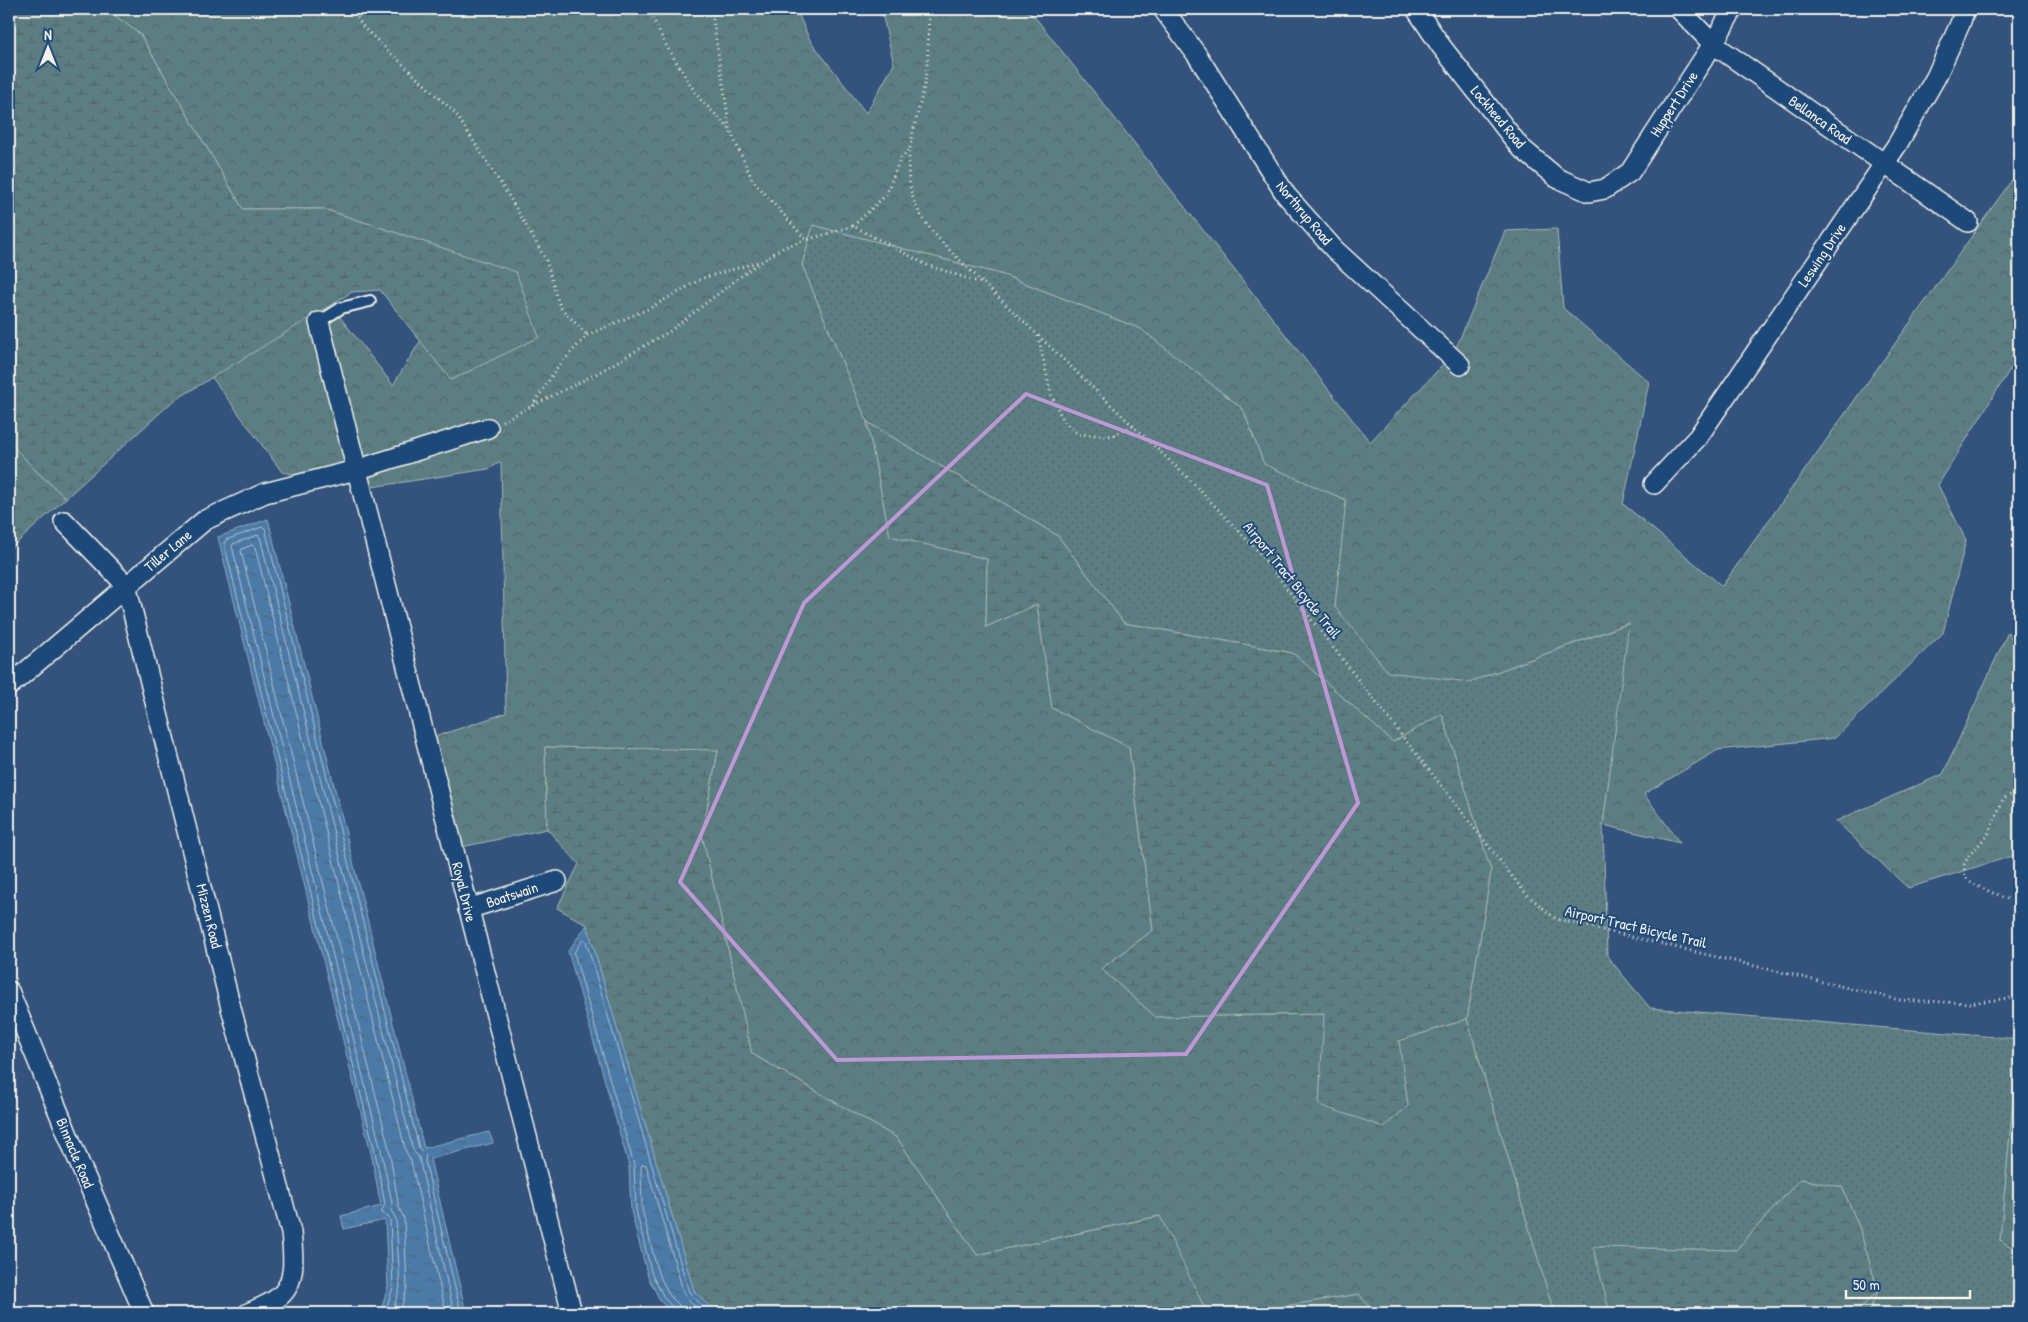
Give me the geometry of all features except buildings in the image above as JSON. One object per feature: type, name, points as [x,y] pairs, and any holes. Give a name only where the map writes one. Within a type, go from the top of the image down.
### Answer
[{"type":"street","name":"Northrup Road","points":[[1163,9],[1197,55],[1286,195],[1334,249],[1460,365]]},
{"type":"street","name":"Lockheed Road","points":[[1416,9],[1441,46],[1520,147],[1557,178],[1590,192],[1605,189]]},
{"type":"street","name":"Bellanca Road","points":[[1679,9],[1713,44],[1968,222]]},
{"type":"street","name":"Huppert Drive","points":[[1605,189],[1630,172],[1713,44],[1733,9]]},
{"type":"street","name":"Leswing Drive","points":[[1654,484],[1698,437],[1884,164],[1936,77],[1965,9]]},
{"type":"street","points":[[319,322],[356,470]]},
{"type":"street","name":"Tiller Lane","points":[[9,686],[205,520],[265,493],[356,470],[488,428]]},
{"type":"street","name":"Royal Drive","points":[[356,470],[572,1313]]},
{"type":"street","name":"Mizzen Road","points":[[64,521],[126,586],[231,1008],[291,1232],[293,1263],[290,1282],[278,1299],[248,1313]]},
{"type":"street","name":"Boatswain","points":[[468,909],[556,881]]},
{"type":"street","name":"Binnacle Road","points":[[9,991],[79,1162],[144,1313]]},
{"type":"lane","points":[[319,322],[342,308],[370,301]]},
{"type":"path","points":[[352,9],[364,28],[456,114],[510,198],[546,260],[560,307],[587,335]]},
{"type":"path","points":[[648,9],[666,45],[698,97],[729,128]]},
{"type":"path","points":[[712,9],[729,128],[752,180],[806,240]]},
{"type":"path","points":[[928,9],[925,80],[909,150],[908,176],[914,202],[928,225],[984,284]]},
{"type":"path","points":[[488,428],[596,374],[670,332],[762,261],[784,247],[853,226],[886,195],[900,160],[909,150]]},
{"type":"path","name":"Airport Tract Bicycle Trail","points":[[853,226],[927,264],[984,284],[1190,480],[1256,549],[1526,894],[1556,919],[1898,1000],[1970,1004],[2019,997]]},
{"type":"path","points":[[532,406],[557,368],[587,335],[650,308],[703,278],[762,261]]},
{"type":"path","points":[[1038,336],[1051,394],[1064,422],[1078,434],[1112,436],[1133,426]]},
{"type":"path","points":[[2019,790],[2003,799],[1988,835],[1968,854],[1964,865],[1965,877],[1977,886],[2019,904]]},
{"type":"highlighted area","points":[[1026,394],[1267,485],[1358,803],[1186,1054],[837,1060],[680,882],[804,603]]},
{"type":"green space","points":[[9,9],[106,9],[140,34],[243,209],[324,209],[516,272],[539,337],[451,380],[380,290],[352,292],[172,402],[66,498],[35,470],[9,441]]},
{"type":"green space","points":[[106,9],[796,9],[810,40],[866,113],[894,64],[881,9],[1023,9],[1035,17],[1370,442],[1454,353],[1505,231],[1557,229],[1563,308],[1649,382],[1623,504],[1722,586],[2019,170],[2019,355],[1938,485],[1966,540],[1943,633],[1835,738],[1718,750],[1644,794],[1680,843],[1603,825],[1629,623],[1469,682],[1388,672],[1335,607],[1346,500],[1264,464],[1243,409],[1141,329],[1004,275],[813,225],[802,265],[867,422],[890,536],[987,559],[986,627],[1037,604],[1052,708],[1129,747],[1153,930],[1101,969],[1156,1017],[1325,1014],[1319,1105],[1408,1106],[1398,1041],[1467,1019],[1554,1313],[1374,1313],[1359,1294],[1280,1307],[1275,1313],[1207,1313],[1159,1216],[977,1255],[897,1138],[752,1054],[702,835],[718,751],[545,747],[547,829],[452,849],[425,740],[506,713],[501,462],[488,469],[372,487],[282,472],[170,321],[301,267],[393,385],[472,258],[324,209],[243,209],[140,34]]},
{"type":"green space","points":[[813,225],[1004,275],[1141,329],[1243,409],[1264,464],[1347,500],[1335,607],[1469,682],[1630,623],[1603,825],[1607,956],[1650,1008],[2019,1039],[2000,1240],[2019,1252],[2019,1313],[1868,1313],[1878,1291],[1859,1227],[1842,1187],[1800,1179],[1736,1250],[1594,1247],[1610,1313],[1554,1313],[1467,1019],[1491,871],[1442,714],[1393,742],[1293,653],[1124,623],[1058,536],[867,422],[802,265]]},
{"type":"green space","points":[[9,416],[35,470],[66,498],[9,550]]},
{"type":"green space","points":[[867,422],[1058,536],[1124,623],[1293,653],[1393,742],[1442,714],[1491,871],[1467,1019],[1399,1041],[1408,1106],[1384,1127],[1319,1105],[1324,1014],[1156,1017],[1101,969],[1153,930],[1129,747],[1052,708],[1037,604],[986,627],[987,559],[890,536]]},
{"type":"green space","points":[[2008,632],[2019,653],[2019,854],[1908,888],[1836,821],[1943,774]]},
{"type":"green space","points":[[545,747],[718,750],[702,835],[752,1054],[897,1138],[977,1255],[1160,1216],[1207,1313],[716,1313],[694,1291],[587,925],[557,908],[579,864],[547,829]]},
{"type":"green space","points":[[2019,1038],[2019,1252],[2000,1240]]},
{"type":"green space","points":[[1800,1179],[1842,1187],[1859,1227],[1878,1291],[1855,1313],[1610,1313],[1593,1247],[1736,1250]]},
{"type":"green space","points":[[1878,1291],[1868,1313],[1855,1313]]},
{"type":"green space","points":[[1359,1294],[1374,1313],[1275,1313],[1280,1307]]},
{"type":"water","points":[[268,519],[424,1148],[489,1132],[493,1143],[430,1159],[466,1313],[380,1313],[388,1287],[385,1220],[344,1229],[341,1216],[381,1206],[371,1153],[218,537]]},
{"type":"water","points":[[587,925],[694,1291],[716,1313],[672,1313],[661,1302],[648,1277],[631,1211],[629,1166],[568,951]]}]
